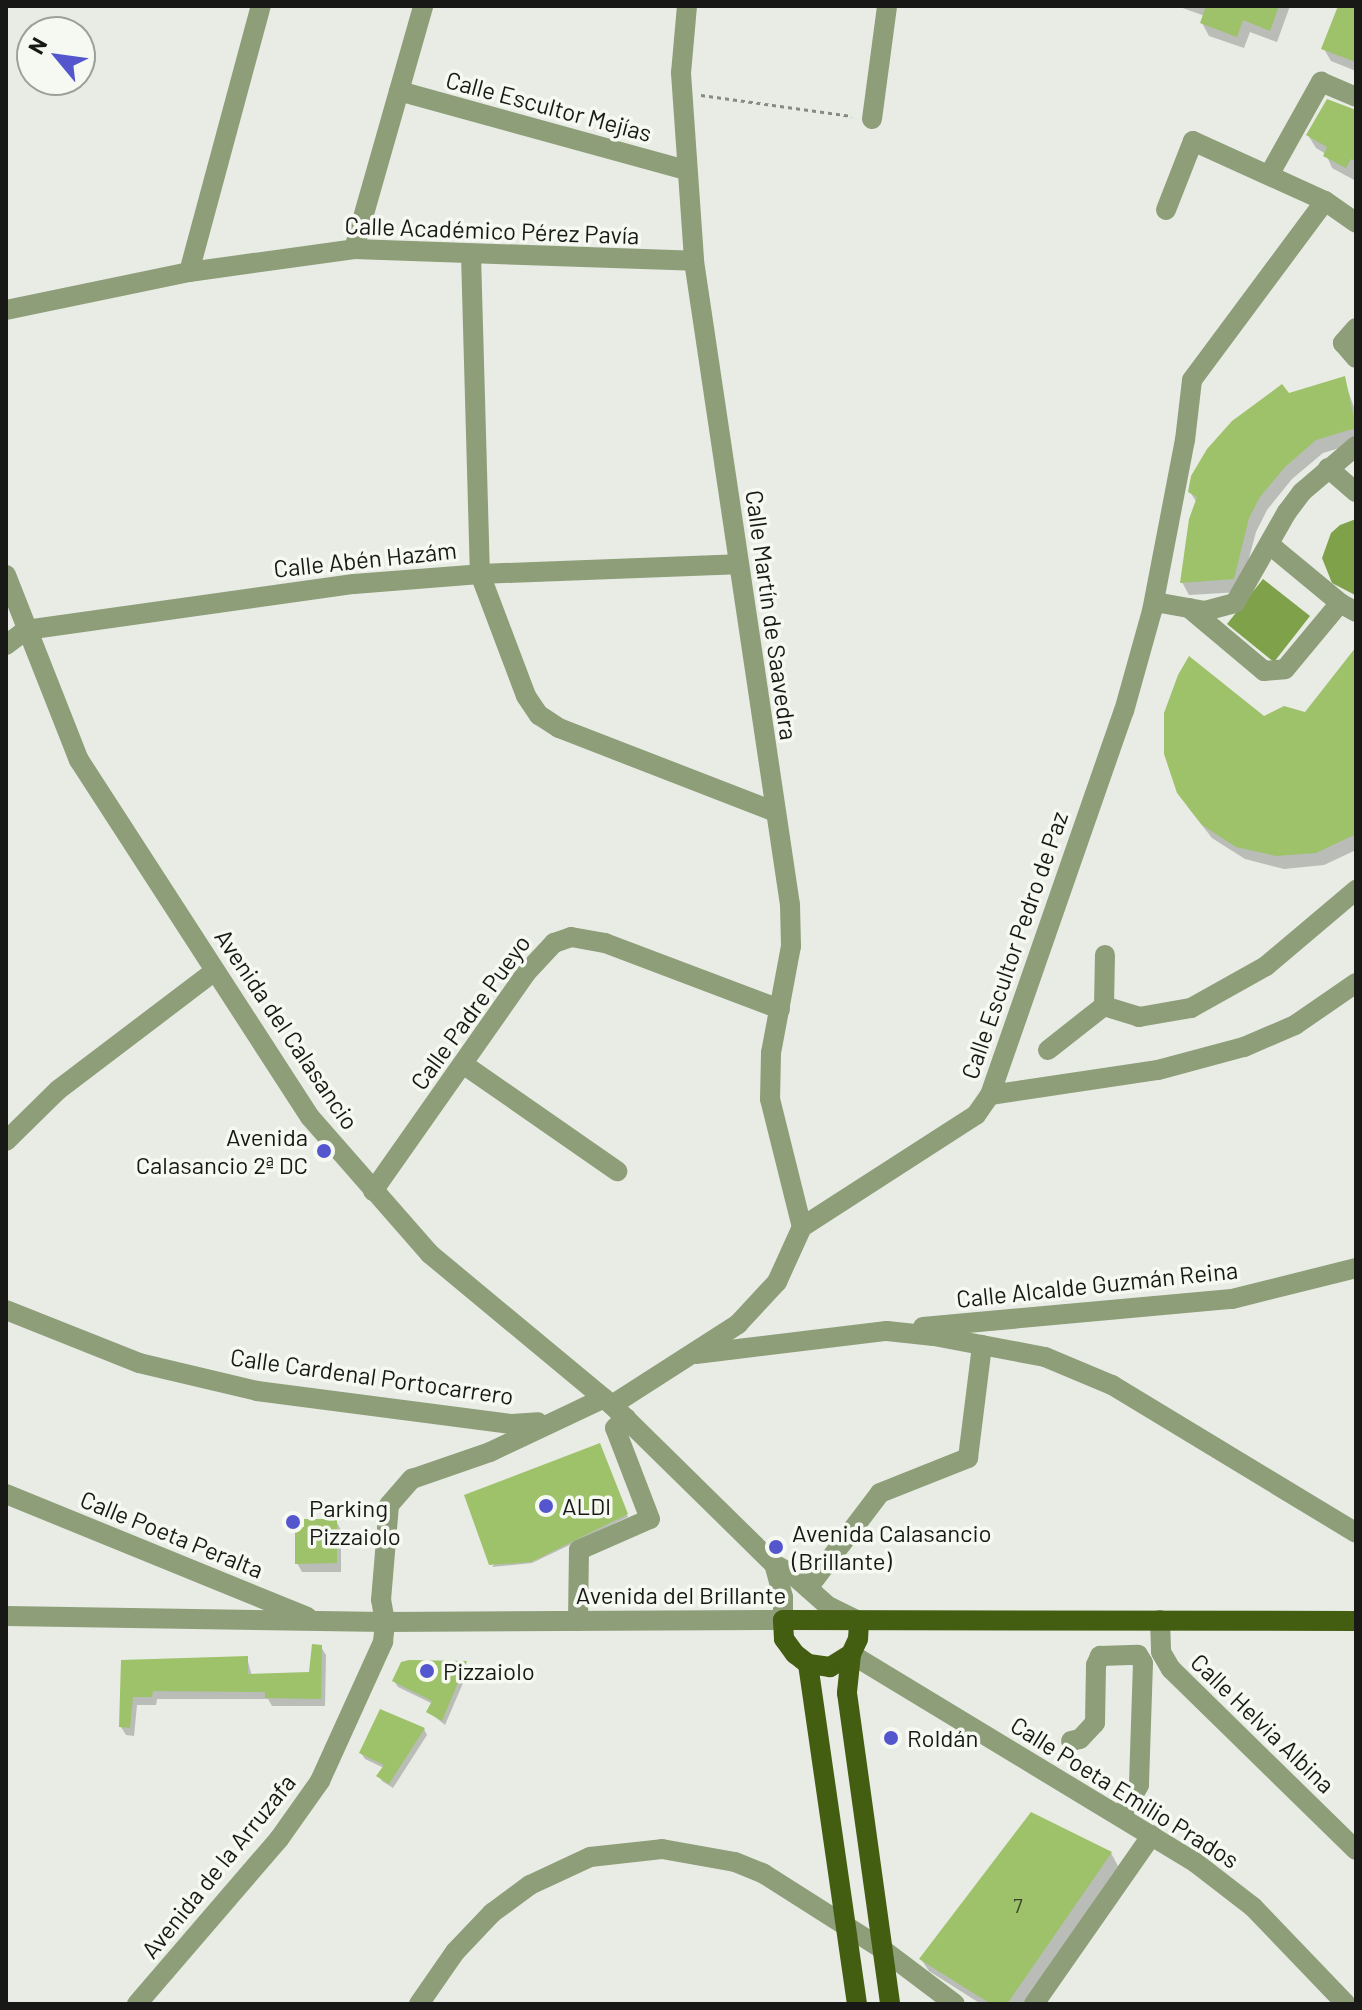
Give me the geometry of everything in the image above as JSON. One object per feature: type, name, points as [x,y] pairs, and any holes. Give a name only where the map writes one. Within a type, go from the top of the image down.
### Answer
[{"type":"main road","name":"Avenida del Brillante","points":[[783,1620],[1356,1621]]},
{"type":"main road","points":[[783,1620],[784,1639],[795,1654],[808,1664],[830,1667],[851,1654]]},
{"type":"main road","points":[[859,1621],[858,1639],[851,1654],[847,1693],[890,2004]]},
{"type":"main road","points":[[808,1664],[857,2004]]},
{"type":"street","points":[[189,272],[261,6]]},
{"type":"street","points":[[354,249],[423,6]]},
{"type":"street","name":"Calle Martín de Saavedra","points":[[687,6],[681,92],[694,261],[773,811],[790,905],[791,946],[768,1076],[770,1099],[802,1227]]},
{"type":"street","points":[[872,119],[887,6]]},
{"type":"street","points":[[1269,175],[1321,82],[1356,97]]},
{"type":"street","name":"Calle Escultor Mejías","points":[[399,91],[685,170]]},
{"type":"street","points":[[1166,210],[1193,141],[1325,201],[1356,223]]},
{"type":"street","name":"Calle Escultor Pedro de Paz","points":[[802,1227],[976,1115],[990,1095],[1124,711],[1154,607],[1192,380],[1325,201]]},
{"type":"street","name":"Calle Académico Pérez Pavía","points":[[6,310],[189,272],[354,249],[694,261]]},
{"type":"street","points":[[471,255],[480,574],[526,696],[539,715],[559,728],[773,811]]},
{"type":"street","points":[[1356,328],[1343,343],[1356,358]]},
{"type":"street","points":[[1154,607],[1205,611],[1235,603],[1287,512],[1328,468],[1356,446]]},
{"type":"street","points":[[1328,468],[1356,492]]},
{"type":"street","points":[[1189,608],[1264,671],[1285,669],[1348,608],[1270,545]]},
{"type":"street","name":"Calle Abén Hazám","points":[[6,645],[26,630],[230,599],[480,574],[737,564]]},
{"type":"street","name":"Avenida del Calasancio","points":[[6,575],[79,760],[310,1117],[430,1254],[614,1407],[774,1564],[828,1606],[859,1621]]},
{"type":"street","points":[[1104,1006],[1139,1017],[1191,1008],[1266,966],[1356,890]]},
{"type":"street","name":"Calle Padre Pueyo","points":[[373,1191],[543,951],[571,937],[605,943],[780,1009]]},
{"type":"street","points":[[1104,1006],[1105,955]]},
{"type":"street","points":[[6,1141],[58,1090],[215,971]]},
{"type":"street","points":[[990,1095],[1158,1070],[1244,1047],[1295,1025],[1356,983]]},
{"type":"street","points":[[1048,1050],[1104,1006]]},
{"type":"street","points":[[463,1064],[617,1171]]},
{"type":"street","points":[[578,1621],[579,1550],[650,1519],[615,1428],[614,1407],[738,1324],[759,1304],[794,1251],[802,1227]]},
{"type":"street","name":"Calle Alcalde Guzmán Reina","points":[[887,1331],[1232,1299],[1356,1268]]},
{"type":"street","name":"Calle Cardenal Portocarrero","points":[[6,1310],[139,1363],[257,1391],[512,1424],[551,1421],[614,1407]]},
{"type":"street","points":[[1020,1351],[1021,1319]]},
{"type":"street","points":[[692,1355],[887,1331],[1020,1351],[1077,1368],[1112,1385],[1356,1533]]},
{"type":"street","points":[[808,1588],[880,1493],[968,1458],[982,1345]]},
{"type":"street","name":"Calle Cardenal Portocarrero","points":[[385,1622],[381,1600],[389,1505],[412,1479],[490,1452],[551,1421]]},
{"type":"street","name":"Calle Poeta Peralta","points":[[6,1494],[318,1622]]},
{"type":"street","points":[[774,1564],[783,1597],[783,1620]]},
{"type":"street","name":"Avenida del Brillante","points":[[6,1616],[318,1622],[783,1620]]},
{"type":"street","name":"Calle Helvia Albina","points":[[1160,1620],[1161,1652],[1167,1664],[1356,1850]]},
{"type":"street","name":"Avenida de la Arruzafa","points":[[137,2004],[308,1801],[383,1642],[385,1622]]},
{"type":"street","name":"Calle Poeta Emilio Prados","points":[[851,1654],[1121,1816],[1216,1877],[1253,1907],[1346,2004]]},
{"type":"street","points":[[1071,1741],[1080,1739],[1095,1723],[1096,1665],[1100,1656],[1138,1655],[1143,1663],[1139,1785],[1121,1816]]},
{"type":"street","points":[[1034,2004],[1152,1835]]},
{"type":"street","points":[[419,2004],[455,1952],[492,1913],[530,1885],[590,1857],[662,1849],[735,1862],[774,1880],[882,1949],[955,2004]]},
{"type":"path","points":[[681,92],[872,119]]},
{"type":"shaded area","points":[[1356,519],[1355,595],[1332,583],[1322,558],[1331,533],[1340,525]]},
{"type":"shaded area","points":[[1263,579],[1310,616],[1274,662],[1227,624]]},
{"type":"building","points":[[1206,6],[1279,6],[1270,31],[1243,20],[1237,37],[1200,23]]},
{"type":"building","points":[[1338,6],[1356,6],[1356,62],[1321,49]]},
{"type":"building","points":[[1327,99],[1356,110],[1356,162],[1351,159],[1346,168],[1323,156],[1327,147],[1306,135]]},
{"type":"building","points":[[1345,376],[1356,428],[1316,440],[1285,467],[1260,497],[1249,518],[1234,579],[1180,583],[1189,519],[1197,497],[1188,492],[1191,476],[1207,449],[1232,421],[1282,384],[1289,393]]},
{"type":"building","points":[[1356,647],[1356,834],[1316,853],[1276,856],[1236,847],[1202,825],[1177,793],[1164,754],[1164,713],[1178,675],[1189,656],[1264,716],[1284,706],[1305,712]]},
{"type":"building","name":"ALDI","points":[[600,1443],[628,1514],[531,1562],[489,1565],[464,1495]]},
{"type":"building","points":[[304,1519],[337,1519],[337,1563],[295,1564],[295,1527],[304,1527]]},
{"type":"building","points":[[312,1644],[322,1645],[321,1699],[265,1698],[265,1692],[153,1691],[152,1697],[133,1697],[130,1728],[119,1727],[121,1660],[248,1656],[248,1674],[309,1672]]},
{"type":"building","points":[[467,1661],[442,1721],[426,1712],[432,1701],[392,1681],[401,1662]]},
{"type":"building","points":[[380,1709],[425,1728],[389,1784],[376,1776],[384,1765],[359,1753]]},
{"type":"building","points":[[1031,1812],[1112,1852],[1007,2004],[991,2004],[919,1959]]},
{"type":"place","name":"Avenida Calasancio 2ª DC","points":[[324,1151]]},
{"type":"place","name":"ALDI","points":[[546,1506]]},
{"type":"place","name":"Parking Pizzaiolo","points":[[293,1522]]},
{"type":"place","name":"Avenida Calasancio (Brillante)","points":[[776,1547]]},
{"type":"place","name":"Pizzaiolo","points":[[427,1671]]},
{"type":"place","name":"Roldán","points":[[891,1738]]}]
